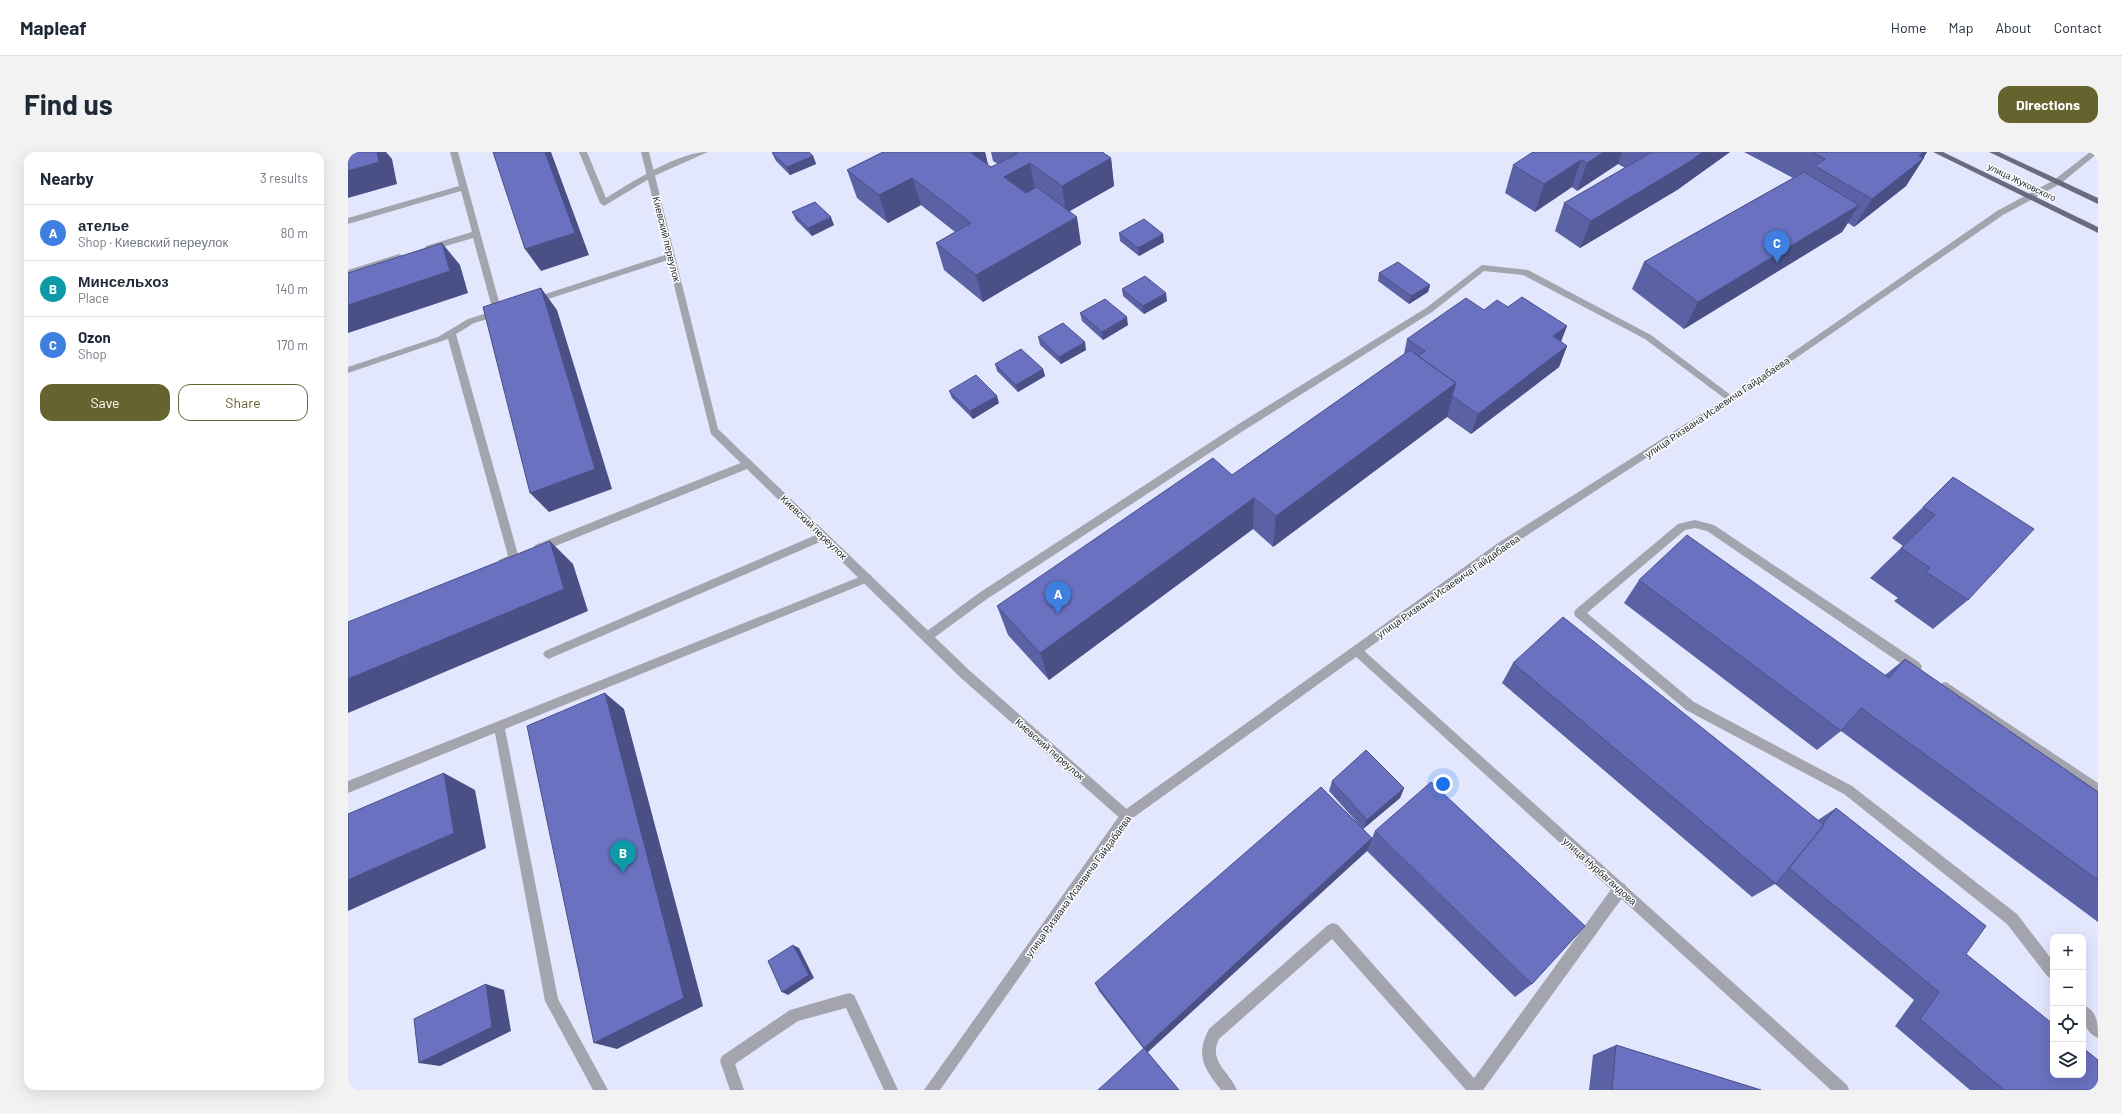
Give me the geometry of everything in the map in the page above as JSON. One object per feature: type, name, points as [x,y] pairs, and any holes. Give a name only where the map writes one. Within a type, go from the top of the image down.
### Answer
[{"type":"main road","name":"улица Жуковского","points":[[1937,152],[2098,230]]},
{"type":"main road","points":[[1993,152],[2098,201]]},
{"type":"street","points":[[348,370],[441,339],[471,322],[502,311],[476,234],[454,152]]},
{"type":"street","points":[[582,152],[604,203],[652,174],[704,152]]},
{"type":"street","name":"Киевский переулок","points":[[645,152],[652,174],[714,431],[965,674],[1126,816]]},
{"type":"street","name":"улица Ризвана Исаевича Гайдабаева","points":[[930,1090],[1126,816],[1285,700],[1357,651],[1502,546],[1731,399],[2000,213],[2028,196],[2057,182],[2095,152]]},
{"type":"street","points":[[348,221],[464,187]]},
{"type":"street","points":[[423,250],[476,234]]},
{"type":"street","points":[[348,273],[408,254]]},
{"type":"street","points":[[520,305],[671,256]]},
{"type":"street","points":[[927,637],[983,596],[1240,428],[1429,310],[1482,268],[1525,272],[1648,337],[1731,399]]},
{"type":"street","points":[[451,333],[522,555]]},
{"type":"street","points":[[492,568],[748,464]]},
{"type":"street","points":[[2051,970],[2012,919],[1848,790],[1690,706],[1579,613],[1682,527],[1695,524],[1710,528],[2098,790]]},
{"type":"street","points":[[549,654],[823,536]]},
{"type":"street","points":[[348,787],[866,578]]},
{"type":"street","name":"улица Нурбагандова","points":[[1357,651],[1842,1090]]},
{"type":"street","points":[[499,726],[552,1001],[601,1090]]},
{"type":"street","points":[[1230,1090],[1211,1064],[1207,1054],[1208,1043],[1214,1034],[1333,930],[1475,1090],[1620,889]]},
{"type":"street","points":[[737,1090],[727,1061],[795,1015],[849,1000],[891,1090]]},
{"type":"street","points":[[2086,1016],[2098,1031]]},
{"type":"building","points":[[348,152],[377,152],[379,162],[348,171]]},
{"type":"building","points":[[493,152],[545,152],[575,233],[525,249]]},
{"type":"building","points":[[809,152],[813,156],[787,167],[772,153]]},
{"type":"building","points":[[883,152],[970,152],[991,167],[1017,154],[1014,152],[1102,152],[1111,158],[1062,186],[1030,163],[1004,177],[1026,193],[1037,187],[1077,217],[976,275],[936,243],[971,223],[912,178],[879,195],[847,170]]},
{"type":"building","points":[[1533,152],[1604,152],[1587,163],[1581,160],[1544,184],[1513,165]]},
{"type":"building","points":[[1652,152],[1703,152],[1591,221],[1564,203]]},
{"type":"building","points":[[1812,152],[1924,152],[1919,156],[1924,158],[1872,199],[1815,166],[1825,159]]},
{"type":"building","points":[[1804,172],[1859,205],[1698,302],[1644,262]]},
{"type":"building","points":[[815,202],[831,217],[808,228],[792,212]]},
{"type":"building","points":[[1144,219],[1163,234],[1138,248],[1119,233]]},
{"type":"building","points":[[442,243],[450,271],[348,305],[348,273]]},
{"type":"building","points":[[1398,262],[1430,285],[1411,296],[1379,273]]},
{"type":"building","points":[[1145,276],[1166,293],[1143,306],[1122,289]]},
{"type":"building","points":[[541,288],[595,469],[530,493],[483,307]]},
{"type":"building","points":[[1522,297],[1567,326],[1553,336],[1567,346],[1478,414],[1452,396],[1456,383],[1418,356],[1425,351],[1407,339],[1466,298],[1484,310],[1497,300],[1508,307]]},
{"type":"building","points":[[1105,299],[1127,317],[1102,332],[1080,313]]},
{"type":"building","points":[[1063,323],[1085,342],[1059,357],[1038,337]]},
{"type":"building","points":[[1021,349],[1043,369],[1016,385],[995,364]]},
{"type":"building","points":[[1410,350],[1456,383],[1276,516],[1254,498],[1040,653],[997,606],[1213,458],[1232,475]]},
{"type":"building","points":[[976,375],[997,396],[970,411],[949,391]]},
{"type":"building","points":[[1953,477],[2034,529],[1968,600],[1926,572],[1930,568],[1901,548],[1935,515],[1923,507]]},
{"type":"building","points":[[1687,535],[1889,678],[1905,659],[2098,792],[2098,880],[1861,708],[1841,731],[1639,580]]},
{"type":"building","points":[[550,541],[564,589],[348,679],[348,622]]},
{"type":"building","points":[[1563,617],[1824,825],[1776,884],[1513,663]]},
{"type":"building","points":[[605,693],[684,998],[594,1043],[527,726]]},
{"type":"building","points":[[1366,750],[1404,788],[1367,820],[1332,781]]},
{"type":"building","points":[[444,773],[454,833],[348,880],[348,814]]},
{"type":"building","points":[[1431,782],[1585,926],[1532,984],[1375,831]]},
{"type":"building","points":[[1321,787],[1372,838],[1144,1048],[1095,983]]},
{"type":"building","points":[[1836,808],[1986,926],[1966,954],[2050,1022],[2050,1078],[2086,1078],[2086,1050],[2098,1060],[2098,1090],[2004,1090],[1920,1019],[1939,992],[1789,868],[1824,825],[1823,824]]},
{"type":"building","points":[[793,945],[809,975],[782,992],[768,961]]},
{"type":"building","points":[[486,984],[492,1027],[419,1063],[414,1019]]},
{"type":"building","points":[[1616,1045],[1761,1090],[1612,1090]]},
{"type":"building","points":[[1144,1048],[1179,1090],[1098,1090]]},
{"type":"place","name":"Ozon","points":[[1777,263]]},
{"type":"place","name":"ателье","points":[[1058,614]]},
{"type":"place","name":"Минсельхоз","points":[[623,873]]}]
